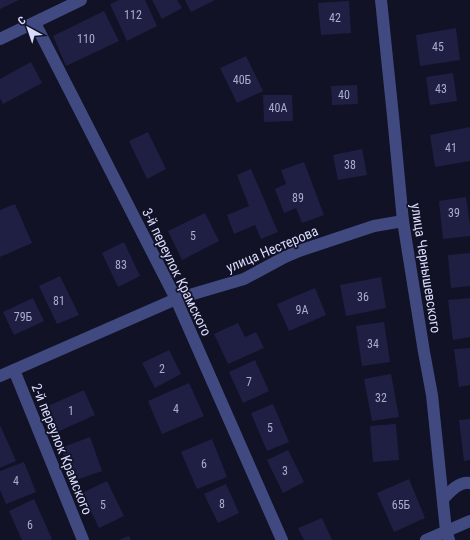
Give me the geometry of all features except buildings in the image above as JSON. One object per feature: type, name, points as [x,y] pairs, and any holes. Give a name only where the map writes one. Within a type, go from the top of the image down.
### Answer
[{"type":"street","points":[[0,39],[81,0]]},
{"type":"street","name":"улица Чернышевского","points":[[380,0],[403,222],[432,395],[447,536]]},
{"type":"street","name":"3-й переулок Крамского","points":[[35,23],[176,299],[282,540]]},
{"type":"street","name":"улица Нестерова","points":[[0,376],[176,299],[244,279],[299,251],[374,226],[403,222]]},
{"type":"street","name":"2-й переулок Крамского","points":[[14,370],[83,540]]},
{"type":"street","points":[[443,499],[455,488],[470,483]]},
{"type":"street","points":[[426,540],[447,536],[470,521]]}]
